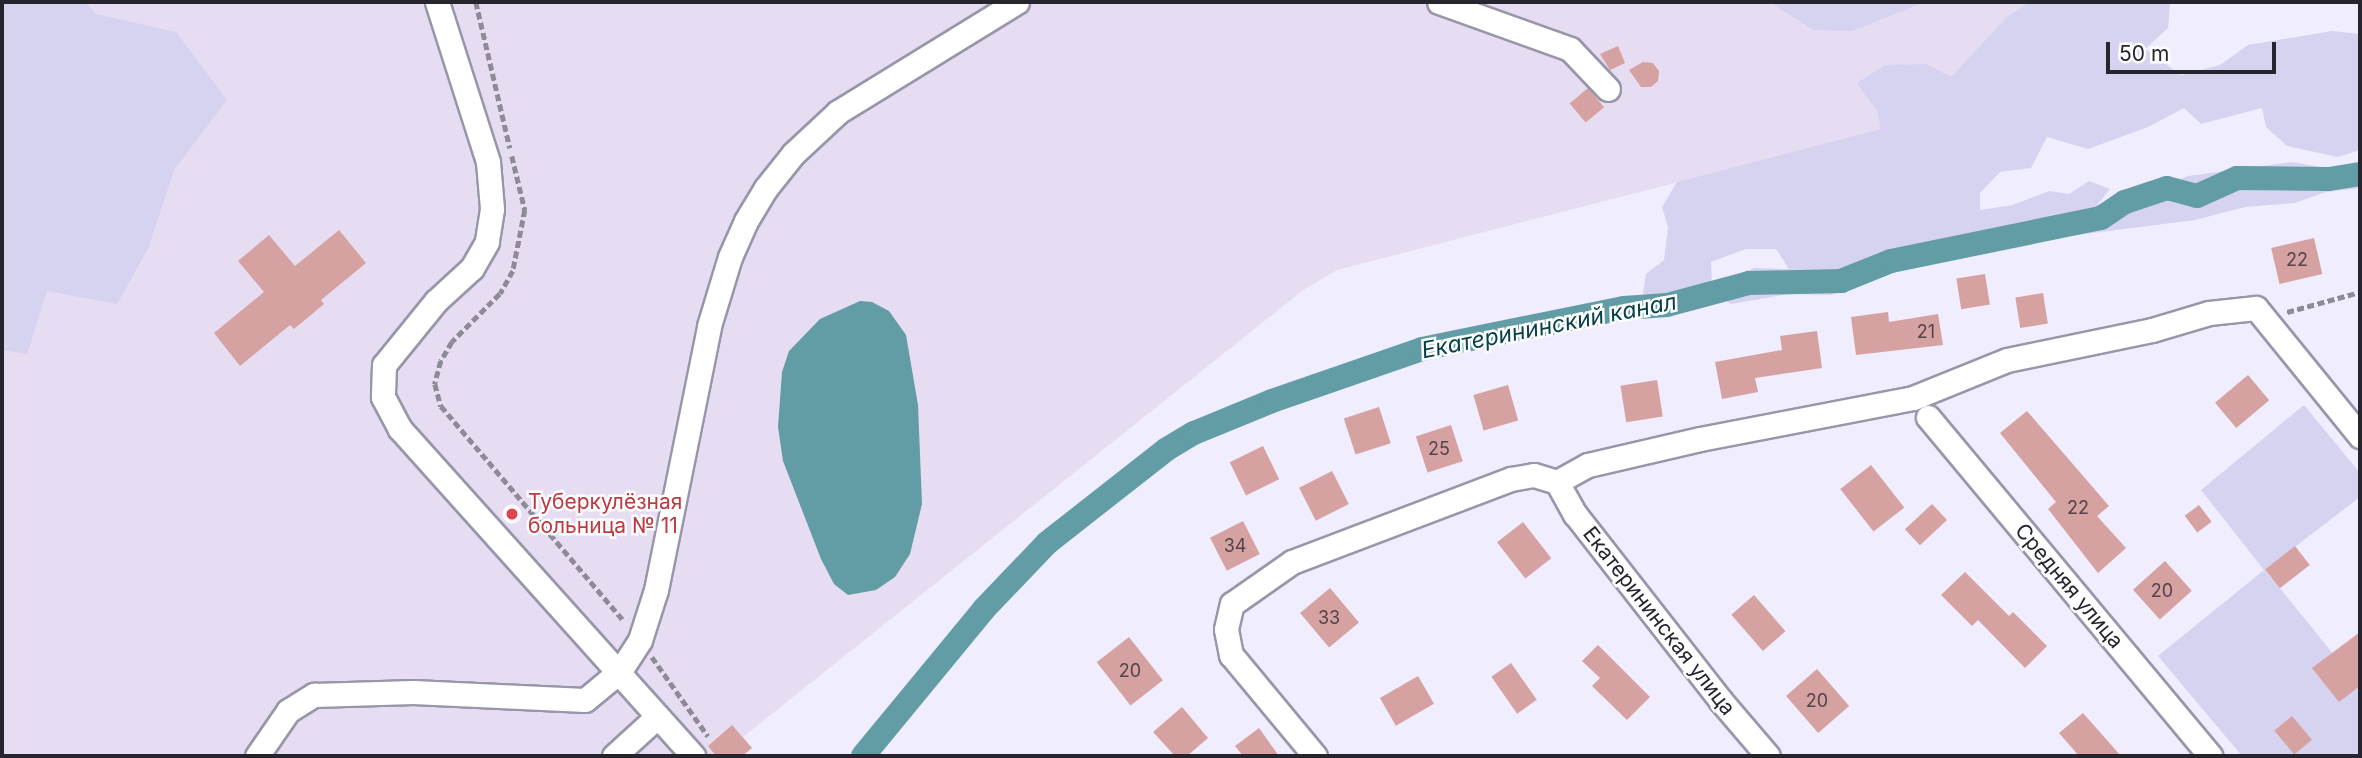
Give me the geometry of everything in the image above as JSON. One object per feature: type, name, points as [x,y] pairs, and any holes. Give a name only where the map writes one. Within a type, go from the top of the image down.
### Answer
[{"type":"street","points":[[437,2],[488,162],[492,209],[486,242],[472,268],[436,301],[384,365],[383,397],[400,429],[620,671],[692,756]]},
{"type":"street","points":[[257,756],[288,712],[314,695],[352,691],[413,692],[585,700],[620,671],[640,640],[656,590],[709,326],[730,257],[746,221],[766,188],[793,154],[838,112],[1017,2]]},
{"type":"street","points":[[1438,2],[1570,49],[1608,89]]},
{"type":"street","points":[[1315,756],[1231,655],[1226,629],[1232,604],[1292,562],[1511,479],[1534,475],[1557,482],[1588,465],[1700,439],[1913,398],[2007,360],[2152,330],[2209,313],[2256,308],[2360,436]]},
{"type":"street","name":"Средняя улица","points":[[1928,416],[2210,756]]},
{"type":"street","name":"Екатерининская улица","points":[[1557,482],[1575,514],[1721,701],[1768,756]]},
{"type":"street","points":[[614,756],[658,716]]},
{"type":"path","points":[[476,2],[481,33],[525,210],[513,271],[500,295],[452,342],[441,361],[435,384],[441,406],[640,640],[712,742]]},
{"type":"path","points":[[2256,308],[2291,312],[2360,292]]},
{"type":"shaded area","name":"Туберкулёзная больница № 11","points":[[2,2],[2170,2],[2168,28],[2125,67],[1337,270],[1302,291],[743,737],[752,748],[742,756],[2,756]]},
{"type":"shaded area","points":[[2,2],[85,2],[96,14],[176,32],[227,100],[174,170],[149,247],[117,304],[47,291],[27,354],[2,350]]},
{"type":"shaded area","points":[[1770,2],[1925,2],[1852,31],[1813,30]]},
{"type":"shaded area","points":[[2030,2],[2170,2],[2168,28],[2145,49],[2181,75],[2220,65],[2248,45],[2332,31],[2360,34],[2360,150],[2338,157],[2287,146],[2266,127],[2262,108],[2201,124],[2184,108],[2148,127],[2088,149],[2047,137],[2031,168],[2000,172],[1980,193],[1980,210],[2013,205],[2049,191],[2069,194],[2089,181],[2110,189],[2097,205],[2140,195],[2188,176],[2292,162],[2338,170],[2360,167],[2360,188],[2326,192],[2295,203],[2245,207],[2195,220],[2053,238],[1894,272],[1831,295],[1788,294],[1731,304],[1717,294],[1725,279],[1754,268],[1789,269],[1776,249],[1746,249],[1711,262],[1712,285],[1702,293],[1680,294],[1659,302],[1643,293],[1646,274],[1664,260],[1668,227],[1662,207],[1677,182],[1881,129],[1877,111],[1857,83],[1885,65],[1926,64],[1951,77],[2008,16]]},
{"type":"shaded area","points":[[2304,405],[2360,473],[2360,497],[2265,570],[2360,687],[2360,755],[2242,756],[2158,656],[2264,570],[2201,490]]},
{"type":"water","points":[[860,301],[872,302],[889,311],[906,335],[918,405],[922,504],[910,554],[895,577],[876,590],[848,595],[834,584],[821,559],[783,461],[778,427],[782,372],[789,351],[820,319]]},
{"type":"building","points":[[1618,46],[1625,63],[1610,70],[1600,54]]},
{"type":"building","points":[[1643,62],[1653,63],[1659,71],[1658,81],[1651,87],[1641,87],[1629,70]]},
{"type":"building","points":[[1588,88],[1604,107],[1586,123],[1570,103]]},
{"type":"building","points":[[339,230],[366,263],[321,300],[324,304],[294,329],[290,325],[240,366],[214,333],[264,292],[238,261],[269,235],[295,266]]},
{"type":"building","points":[[2314,238],[2322,274],[2279,284],[2271,248]]},
{"type":"building","points":[[1985,274],[1990,305],[1961,309],[1956,279]]},
{"type":"building","points":[[2043,293],[2048,324],[2020,328],[2015,297]]},
{"type":"building","points":[[1888,312],[1889,322],[1938,314],[1943,345],[1856,355],[1851,317]]},
{"type":"building","points":[[1817,331],[1822,368],[1755,378],[1758,392],[1722,399],[1715,362],[1782,350],[1780,336]]},
{"type":"building","points":[[2248,375],[2269,400],[2236,428],[2215,403]]},
{"type":"building","points":[[1657,380],[1663,417],[1626,422],[1620,386]]},
{"type":"building","points":[[1508,385],[1518,421],[1484,430],[1473,395]]},
{"type":"building","points":[[1379,407],[1391,443],[1356,455],[1344,418]]},
{"type":"building","points":[[2027,411],[2109,506],[2097,516],[2126,548],[2098,573],[2048,509],[2056,502],[2000,433]]},
{"type":"building","points":[[1451,425],[1463,461],[1428,473],[1416,436]]},
{"type":"building","points":[[1263,446],[1279,479],[1246,495],[1230,462]]},
{"type":"building","points":[[1871,465],[1904,508],[1874,532],[1840,489]]},
{"type":"building","points":[[1332,471],[1349,504],[1316,521],[1299,488]]},
{"type":"building","points":[[1932,504],[1947,520],[1920,545],[1905,529]]},
{"type":"building","points":[[2199,505],[2212,522],[2197,533],[2185,516]]},
{"type":"building","points":[[1243,521],[1260,554],[1227,571],[1210,538]]},
{"type":"building","points":[[1523,522],[1551,558],[1525,579],[1497,542]]},
{"type":"building","points":[[2295,546],[2310,565],[2280,588],[2265,569]]},
{"type":"building","points":[[2165,561],[2192,591],[2160,619],[2133,590]]},
{"type":"building","points":[[1965,572],[2009,616],[2013,612],[2047,646],[2025,668],[1978,620],[1972,626],[1941,595]]},
{"type":"building","points":[[1330,588],[1359,622],[1329,648],[1300,613]]},
{"type":"building","points":[[1754,595],[1785,631],[1763,651],[1731,615]]},
{"type":"building","points":[[2360,632],[2360,686],[2339,702],[2312,668]]},
{"type":"building","points":[[1129,637],[1163,680],[1131,706],[1097,662]]},
{"type":"building","points":[[1598,645],[1650,697],[1627,720],[1592,686],[1600,678],[1582,661]]},
{"type":"building","points":[[1511,663],[1537,700],[1517,714],[1491,677]]},
{"type":"building","points":[[1817,669],[1849,706],[1818,733],[1786,696]]},
{"type":"building","points":[[1418,676],[1434,704],[1396,726],[1380,698]]},
{"type":"building","points":[[1182,707],[1208,738],[1187,756],[1175,756],[1153,732]]},
{"type":"building","points":[[2083,713],[2121,756],[2079,756],[2059,733]]},
{"type":"building","points":[[2292,716],[2312,740],[2294,755],[2274,731]]},
{"type":"building","points":[[732,725],[752,748],[742,756],[716,756],[708,746]]},
{"type":"building","points":[[1259,728],[1279,756],[1243,756],[1235,746]]},
{"type":"waterway","name":"Екатерининский канал","points":[[863,756],[984,609],[1047,543],[1167,449],[1194,433],[1272,401],[1422,349],[1624,308],[1667,305],[1749,283],[1841,281],[1891,261],[2101,218],[2125,202],[2167,188],[2197,196],[2237,178],[2329,179],[2360,174]]},
{"type":"place","name":"Туберкулёзная больница № 11","points":[[512,514]]}]
